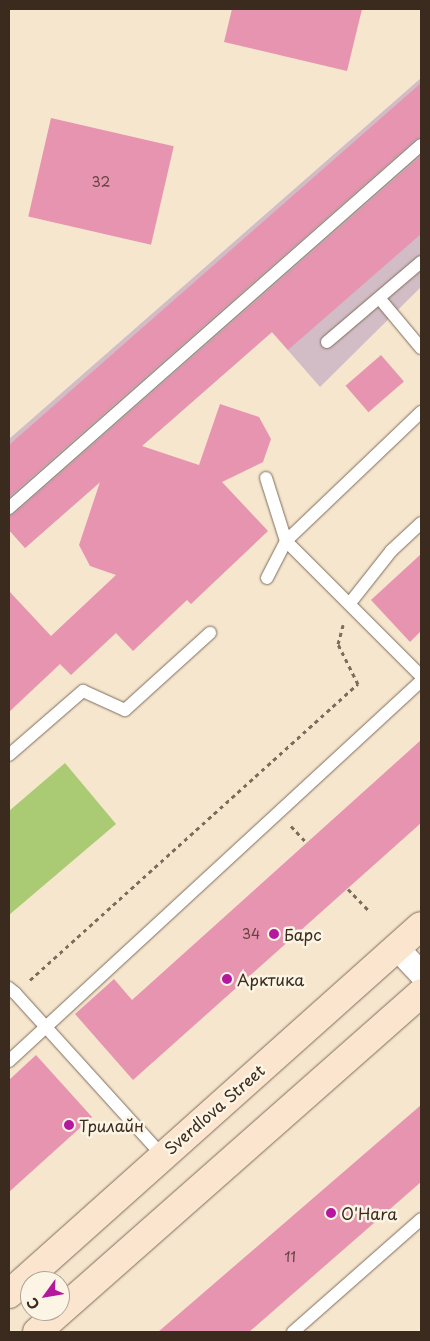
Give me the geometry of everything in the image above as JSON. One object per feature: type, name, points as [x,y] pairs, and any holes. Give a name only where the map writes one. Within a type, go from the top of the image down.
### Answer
[{"type":"main road","name":"Sverdlova Street","points":[[9,1294],[162,1155],[421,926]]},
{"type":"main road","points":[[37,1332],[421,993]]},
{"type":"street","points":[[396,948],[421,974]]},
{"type":"lane","points":[[9,508],[421,145]]},
{"type":"lane","points":[[327,342],[380,300],[421,262]]},
{"type":"lane","points":[[380,300],[421,348]]},
{"type":"lane","points":[[267,578],[286,541],[421,412]]},
{"type":"lane","points":[[266,478],[286,541],[421,676]]},
{"type":"lane","points":[[350,603],[391,551],[421,523]]},
{"type":"lane","points":[[9,755],[83,691],[124,710],[210,633]]},
{"type":"lane","points":[[9,1061],[421,682]]},
{"type":"lane","points":[[12,991],[162,1155]]},
{"type":"lane","points":[[293,1332],[421,1219]]},
{"type":"path","points":[[12,991],[358,684],[338,644],[350,603]]},
{"type":"path","points":[[348,889],[368,910]]},
{"type":"shaded area","points":[[421,78],[421,287],[320,387],[272,332],[25,548],[9,530],[9,439]]},
{"type":"green space","points":[[65,763],[116,824],[9,915],[9,811]]},
{"type":"building","points":[[232,9],[362,9],[347,71],[224,42]]},
{"type":"building","points":[[421,83],[421,137],[416,139],[9,497],[9,445]]},
{"type":"building","points":[[51,118],[174,146],[151,245],[28,216]]},
{"type":"building","points":[[421,156],[421,234],[288,350],[272,332],[142,446],[199,465],[220,404],[259,417],[271,439],[263,462],[222,482],[268,531],[191,604],[187,600],[133,651],[116,633],[71,675],[60,664],[9,712],[9,591],[51,636],[116,575],[90,566],[79,545],[100,482],[25,548],[9,530],[9,516],[14,514]]},
{"type":"building","points":[[381,355],[404,381],[368,412],[346,386]]},
{"type":"building","points":[[421,554],[421,631],[410,642],[371,600]]},
{"type":"building","points":[[421,740],[421,823],[133,1080],[75,1014],[114,979],[132,1000]]},
{"type":"building","points":[[36,1055],[92,1117],[9,1192],[9,1080]]},
{"type":"building","points":[[421,1105],[421,1182],[249,1332],[158,1332]]},
{"type":"place","name":"Барс","points":[[274,934]]},
{"type":"place","name":"Арктика","points":[[227,979]]},
{"type":"place","name":"Трилайн","points":[[69,1125]]},
{"type":"place","name":"O'Hara","points":[[331,1213]]}]
